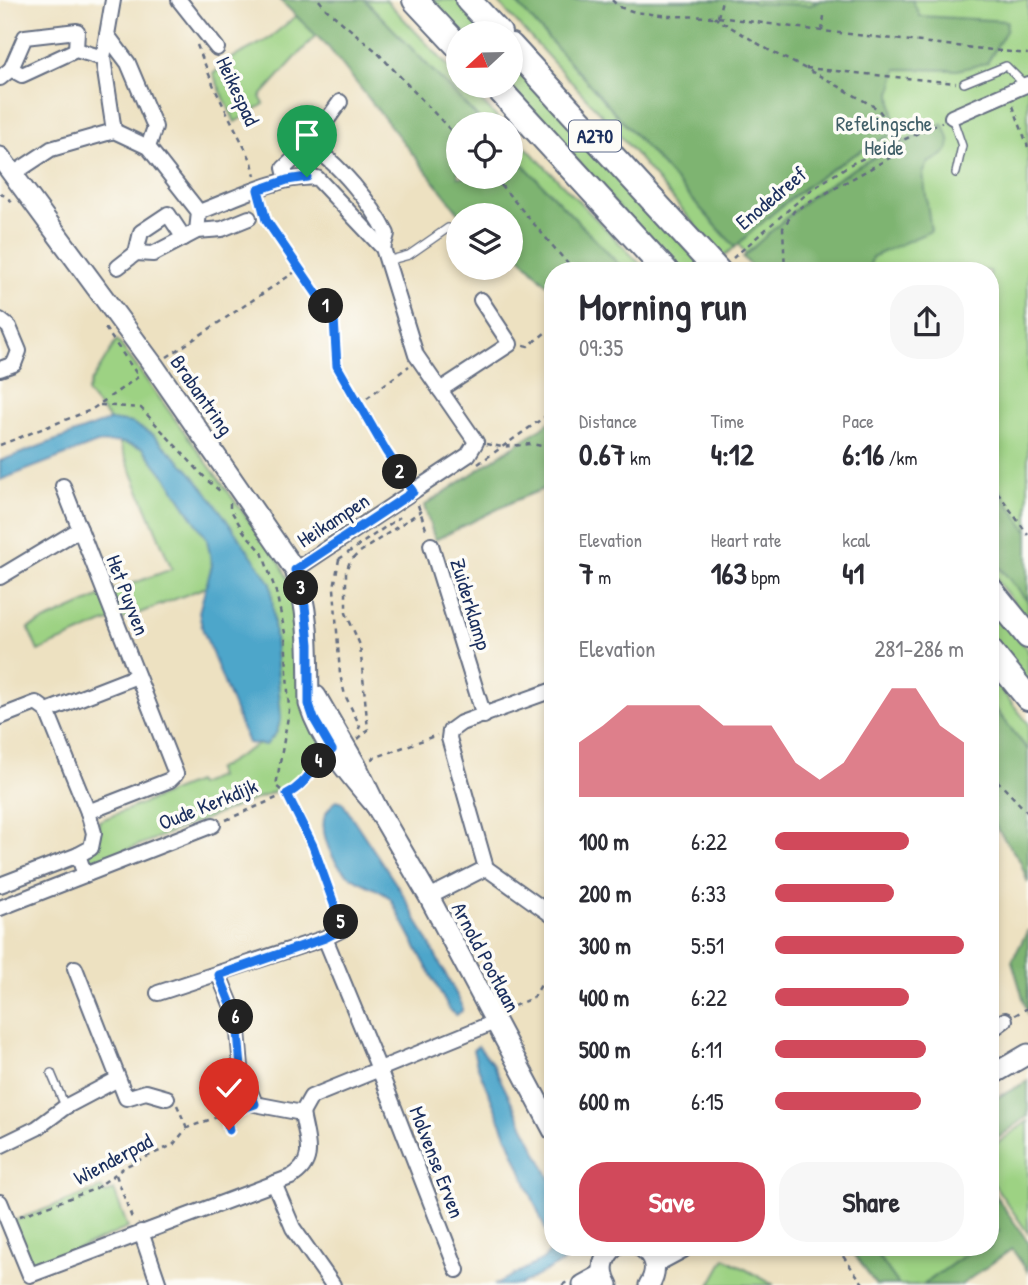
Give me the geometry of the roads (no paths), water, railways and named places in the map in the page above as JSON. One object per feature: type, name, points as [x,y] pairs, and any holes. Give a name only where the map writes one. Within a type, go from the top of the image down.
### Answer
[{"type":"highway","points":[[415,0],[446,33]]},
{"type":"highway","points":[[468,0],[488,21]]},
{"type":"highway","name":"A270","points":[[523,58],[722,262]]},
{"type":"highway","name":"A270","points":[[507,98],[658,262]]},
{"type":"highway","points":[[999,600],[1028,636]]},
{"type":"highway","points":[[999,662],[1028,698]]},
{"type":"street","points":[[113,0],[103,58],[114,131]]},
{"type":"street","points":[[180,0],[217,48]]},
{"type":"street","points":[[76,50],[77,31],[25,37],[5,74],[22,75],[76,50],[103,58]]},
{"type":"street","points":[[107,35],[128,64],[155,127],[148,147]]},
{"type":"street","points":[[952,117],[1027,85]]},
{"type":"street","points":[[287,180],[284,168],[309,145],[340,102]]},
{"type":"street","points":[[13,174],[51,149],[114,131],[148,147],[199,212],[190,234]]},
{"type":"street","name":"Heikampen","points":[[295,570],[416,498],[468,455],[476,442],[418,359],[385,254],[387,234],[378,216],[325,154],[309,145]]},
{"type":"street","name":"Brabantring","points":[[0,156],[154,366],[295,570],[305,606],[309,704],[312,712],[341,746]]},
{"type":"street","name":"Heikampen","points":[[199,212],[287,180],[317,178],[385,254]]},
{"type":"street","points":[[118,267],[136,253],[141,232],[169,214],[190,234]]},
{"type":"street","points":[[136,253],[153,254],[190,234],[222,229],[249,218]]},
{"type":"street","points":[[440,390],[510,344],[481,300]]},
{"type":"street","points":[[0,320],[9,327],[19,351],[15,363],[0,369]]},
{"type":"street","name":"Het Puyven","points":[[63,486],[176,774],[170,780],[88,812]]},
{"type":"street","points":[[0,577],[80,529]]},
{"type":"street","name":"Zuiderklamp","points":[[431,545],[484,716]]},
{"type":"street","points":[[47,711],[137,676]]},
{"type":"street","points":[[544,693],[461,723],[450,730],[449,738],[486,868],[544,910]]},
{"type":"street","points":[[0,718],[36,703],[47,711],[94,833],[90,848],[78,855],[0,885]]},
{"type":"street","name":"Arnold Pootlaan","points":[[341,746],[346,771],[376,806],[429,897],[544,1113]]},
{"type":"street","name":"Oude Kerkdijk","points":[[0,908],[213,825]]},
{"type":"street","points":[[78,855],[85,875]]},
{"type":"street","points":[[429,897],[486,868]]},
{"type":"street","points":[[158,993],[219,975],[325,938],[343,929]]},
{"type":"street","name":"Molvense Erven","points":[[325,938],[457,1270]]},
{"type":"street","points":[[75,968],[126,1098],[146,1092],[167,1098]]},
{"type":"street","points":[[219,975],[237,1019],[241,1068],[255,1104],[303,1113]]},
{"type":"street","points":[[999,1024],[1005,1020]]},
{"type":"street","points":[[0,1202],[30,1280],[141,1232],[303,1170],[309,1159],[303,1113],[311,1097],[495,1022]]},
{"type":"street","points":[[999,1071],[1028,1054]]},
{"type":"street","points":[[0,1146],[37,1128],[65,1107],[118,1079]]},
{"type":"street","points":[[274,1183],[293,1228],[333,1285]]},
{"type":"street","points":[[141,1232],[159,1285]]},
{"type":"street","points":[[583,1285],[605,1279],[602,1266],[607,1256]]},
{"type":"street","points":[[649,1285],[655,1272],[650,1256]]},
{"type":"lane","points":[[964,83],[1006,66],[1027,85]]},
{"type":"lane","points":[[952,117],[962,146],[956,173]]},
{"type":"lane","points":[[385,254],[409,255],[446,229]]},
{"type":"lane","points":[[386,451],[416,498]]},
{"type":"lane","points":[[51,1073],[65,1107]]},
{"type":"lane","points":[[229,1130],[226,1114],[255,1104]]},
{"type":"water","points":[[110,420],[132,423],[153,435],[187,468],[271,583],[281,718],[277,732],[266,745],[248,743],[202,628],[199,612],[212,565],[207,539],[143,448],[119,442],[97,443],[0,480],[0,461]]},
{"type":"water","points":[[336,800],[342,802],[404,896],[462,1005],[462,1011],[456,1015],[449,1009],[390,898],[351,877],[332,856],[324,833],[324,818]]},
{"type":"water","points":[[478,1046],[492,1063],[544,1166],[544,1226],[477,1065],[473,1050]]},
{"type":"water","points":[[546,1256],[568,1256],[562,1263],[519,1285],[494,1285]]},
{"type":"park label","name":"Refelingsche Heide","points":[[884,135]]}]
